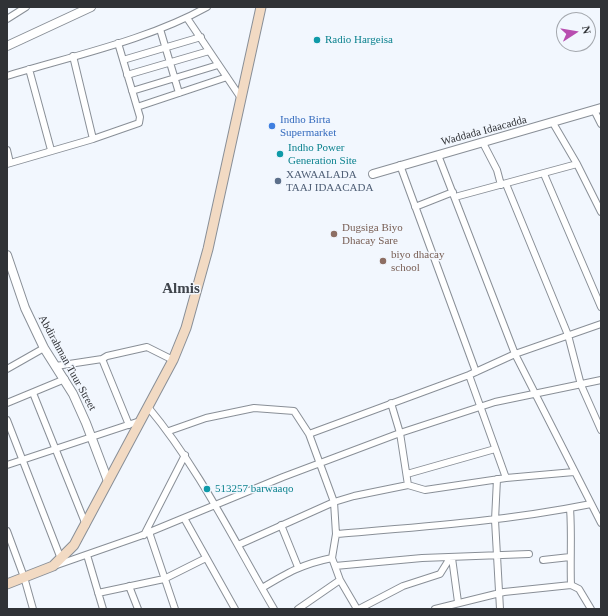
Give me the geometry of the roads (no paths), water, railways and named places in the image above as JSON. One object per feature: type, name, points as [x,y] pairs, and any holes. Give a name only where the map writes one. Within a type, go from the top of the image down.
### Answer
[{"type":"main road","points":[[7,584],[53,566],[74,545],[142,421],[173,360],[186,328],[208,249],[261,7]]},
{"type":"street","points":[[7,19],[26,7]]},
{"type":"street","points":[[7,46],[75,11],[91,7]]},
{"type":"street","points":[[7,76],[160,29],[187,18],[207,7]]},
{"type":"street","points":[[187,18],[242,98]]},
{"type":"street","points":[[160,29],[180,93]]},
{"type":"street","points":[[123,60],[200,37]]},
{"type":"street","points":[[7,150],[9,163],[93,139],[137,124],[140,121],[137,107],[118,43]]},
{"type":"street","points":[[127,75],[209,51]]},
{"type":"street","points":[[73,56],[93,139]]},
{"type":"street","points":[[132,91],[218,65]]},
{"type":"street","points":[[29,69],[51,150]]},
{"type":"street","points":[[137,107],[227,77]]},
{"type":"street","points":[[597,109],[601,124]]},
{"type":"street","name":"Waddada Idaacadda","points":[[373,174],[597,109]]},
{"type":"street","points":[[553,123],[577,164],[601,212]]},
{"type":"street","points":[[483,143],[504,184],[568,335],[581,385],[601,430]]},
{"type":"street","points":[[438,155],[515,354],[534,394],[601,523]]},
{"type":"street","points":[[415,207],[454,195],[544,174],[577,164]]},
{"type":"street","points":[[400,165],[476,372]]},
{"type":"street","points":[[544,174],[601,307]]},
{"type":"street","name":"Abdirahman Tuur Street","points":[[7,256],[20,296],[44,348],[65,379],[92,437],[108,481]]},
{"type":"street","points":[[309,434],[469,375],[515,354],[601,324]]},
{"type":"street","points":[[56,366],[102,359],[108,356],[147,347],[173,360]]},
{"type":"street","points":[[7,369],[44,348]]},
{"type":"street","points":[[102,359],[129,425]]},
{"type":"street","points":[[469,375],[479,407],[506,478]]},
{"type":"street","points":[[7,403],[65,379]]},
{"type":"street","points":[[53,566],[147,534],[320,463],[400,433],[479,407],[601,380]]},
{"type":"street","points":[[33,393],[86,525]]},
{"type":"street","points":[[391,403],[400,433],[408,485]]},
{"type":"street","points":[[148,407],[169,431],[185,456],[274,609]]},
{"type":"street","points":[[169,431],[206,418],[254,408],[294,411],[309,434],[334,502],[336,534],[332,558],[340,580],[358,609],[403,586],[440,574],[451,558]]},
{"type":"street","points":[[7,420],[61,559]]},
{"type":"street","points":[[7,465],[142,421]]},
{"type":"street","points":[[406,474],[495,448]]},
{"type":"street","points":[[176,609],[147,534],[185,456]]},
{"type":"street","points":[[238,545],[334,502],[354,496],[408,485],[425,490],[497,479],[574,472]]},
{"type":"street","points":[[497,479],[495,520],[500,609]]},
{"type":"street","points":[[336,534],[495,520],[591,504]]},
{"type":"street","points":[[570,508],[572,546],[570,557],[571,585]]},
{"type":"street","points":[[184,518],[235,609]]},
{"type":"street","points":[[282,526],[298,567]]},
{"type":"street","points":[[7,531],[24,577],[33,609]]},
{"type":"street","points":[[335,566],[415,559],[529,554]]},
{"type":"street","points":[[87,555],[103,609]]},
{"type":"street","points":[[543,560],[570,557]]},
{"type":"street","points":[[98,592],[164,579],[206,558]]},
{"type":"street","points":[[262,588],[298,567],[332,558]]},
{"type":"street","points":[[451,558],[458,602]]},
{"type":"street","points":[[298,609],[340,580]]},
{"type":"street","points":[[437,608],[499,593],[571,585],[579,589],[591,609]]},
{"type":"street","points":[[129,586],[138,609]]},
{"type":"place","name":"Radio Hargeisa","points":[[317,40]]},
{"type":"place","name":"Indho Birta Supermarket","points":[[272,126]]},
{"type":"place","name":"Indho Power Generation Site","points":[[280,154]]},
{"type":"place","name":"XAWAALADA TAAJ IDAACADA","points":[[278,181]]},
{"type":"place","name":"Dugsiga Biyo Dhacay Sare","points":[[334,234]]},
{"type":"place","name":"biyo dhacay school","points":[[383,261]]},
{"type":"place","name":"513257 barwaaqo","points":[[207,489]]},
{"type":"district","name":"Almis","points":[[181,289]]}]
